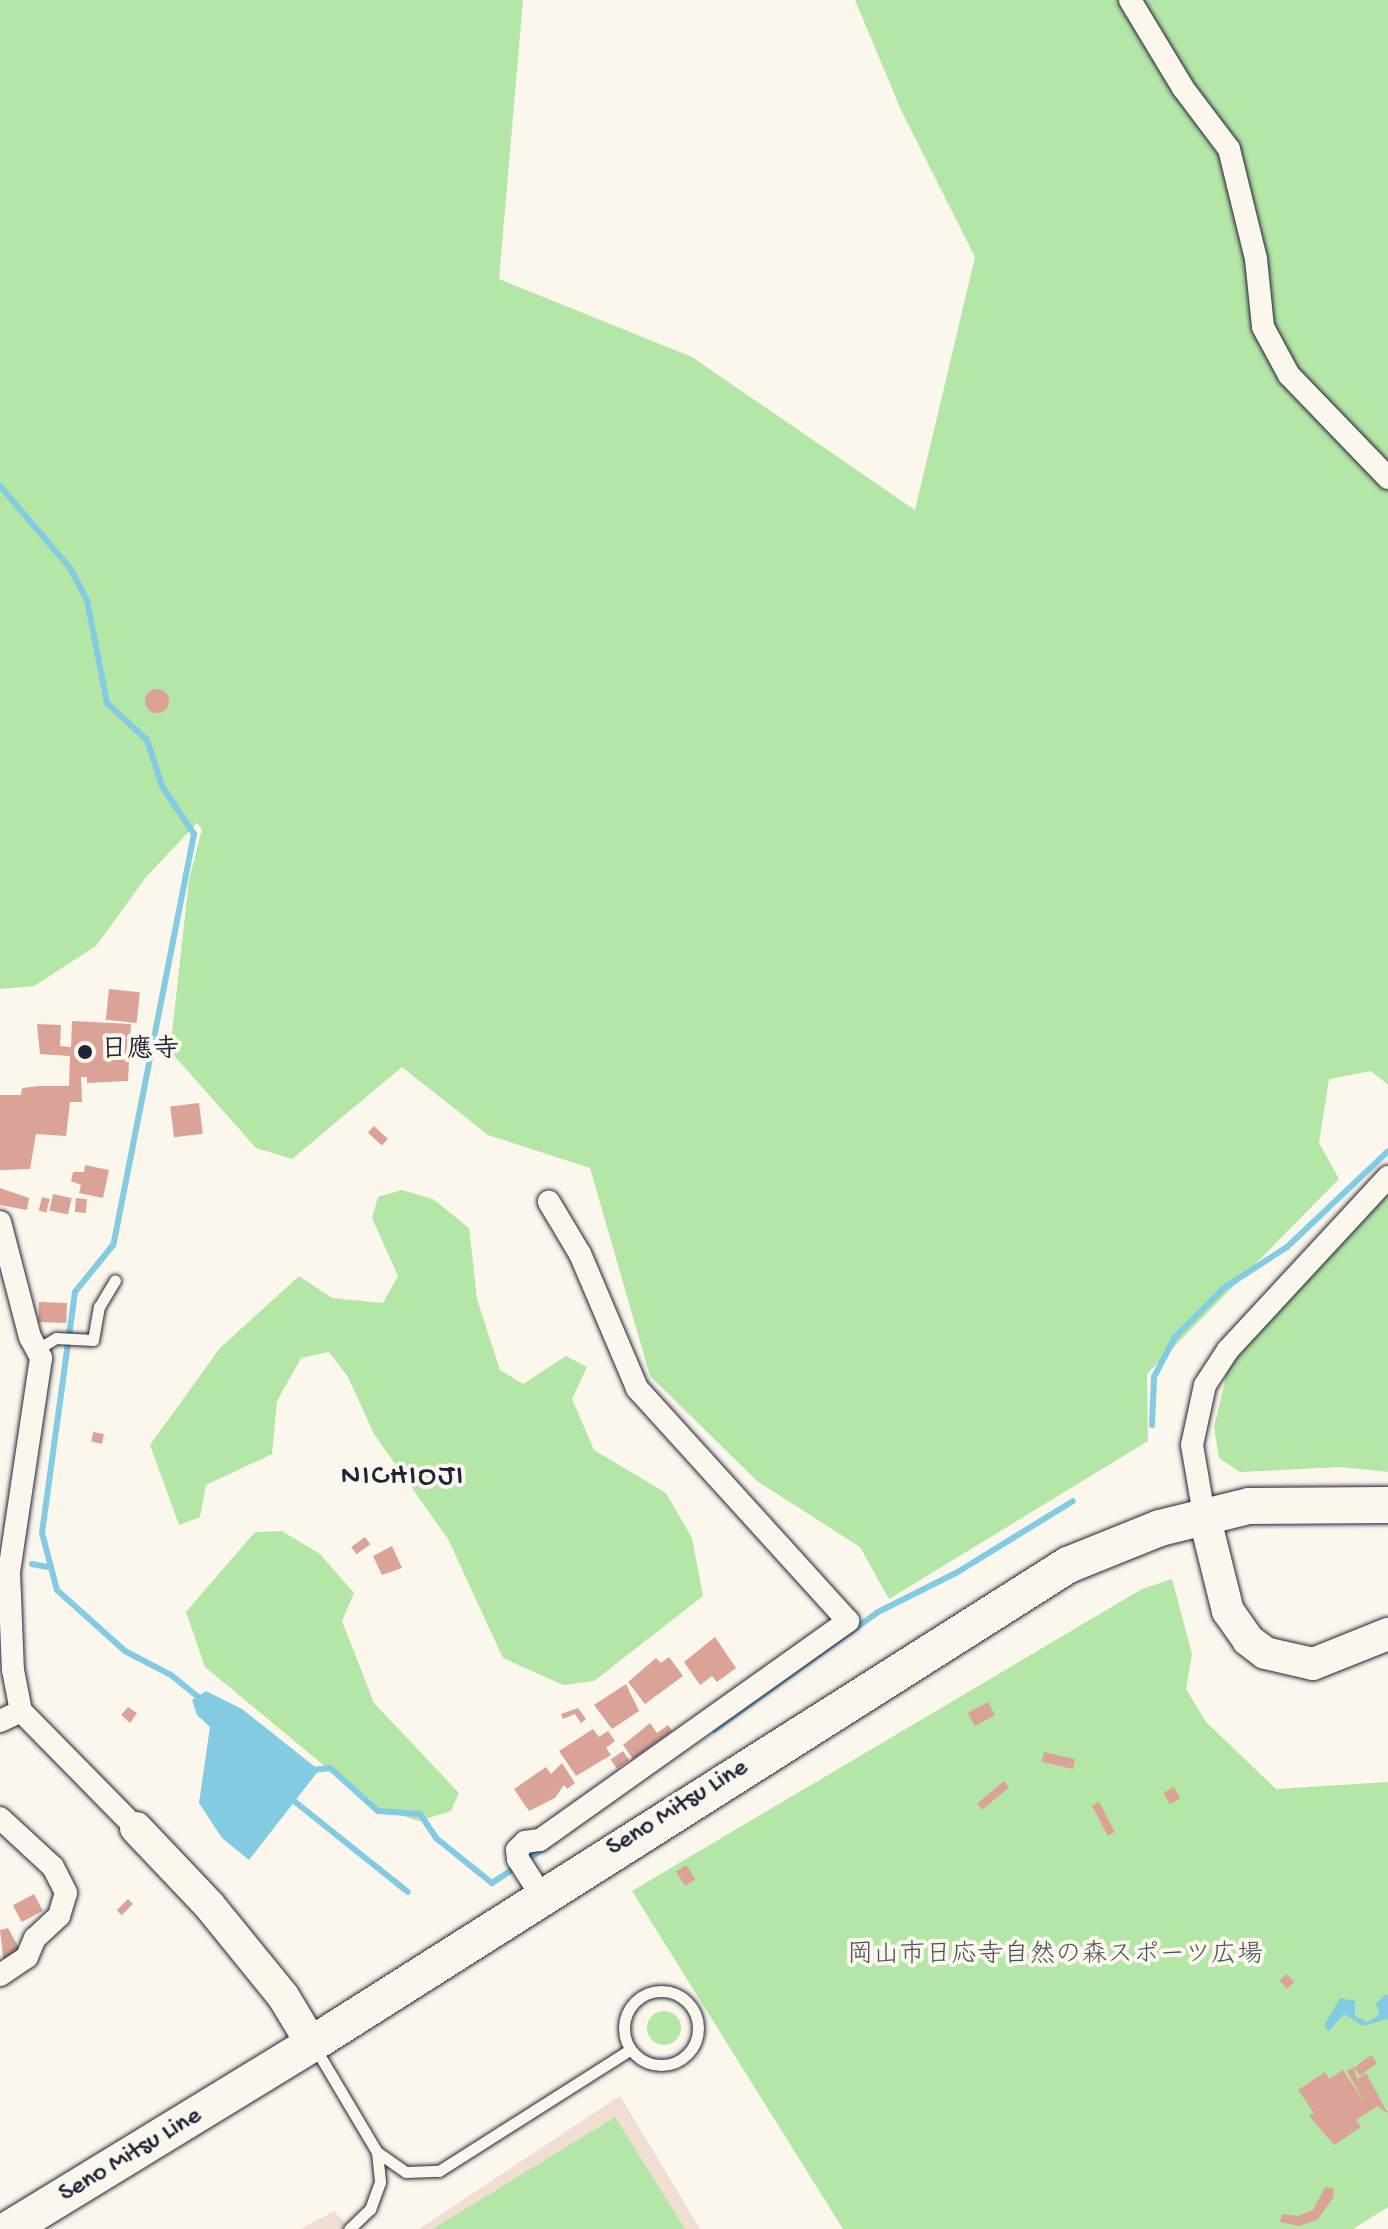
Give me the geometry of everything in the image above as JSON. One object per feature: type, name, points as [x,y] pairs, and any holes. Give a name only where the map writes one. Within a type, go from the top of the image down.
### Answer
[{"type":"main road","name":"Seno Mitsu Line","points":[[9,2229],[312,2044],[528,1875],[1056,1572],[1110,1546],[1204,1515],[1305,1502],[1388,1505]]},
{"type":"main road","points":[[1204,1515],[1228,1611],[1248,1640],[1265,1653],[1313,1664],[1388,1634]]},
{"type":"main road","points":[[136,1828],[228,1927],[289,2005],[312,2044]]},
{"type":"street","points":[[1130,0],[1183,88],[1229,149],[1256,259],[1263,327],[1289,375],[1388,478]]},
{"type":"street","points":[[1204,1515],[1192,1445],[1205,1385],[1228,1350],[1388,1177]]},
{"type":"street","points":[[528,1875],[517,1850],[525,1842],[540,1840],[848,1621],[637,1388],[580,1254],[549,1202]]},
{"type":"street","points":[[0,1222],[36,1350],[39,1372],[4,1572],[13,1670],[21,1711],[136,1828]]},
{"type":"street","points":[[0,1721],[21,1711]]},
{"type":"street","points":[[0,1818],[53,1867],[66,1893],[59,1916],[35,1938],[22,1963],[0,1975]]},
{"type":"lane","points":[[36,1350],[68,1339],[93,1340],[99,1307],[115,1280]]},
{"type":"lane","points":[[671,1992],[692,2006],[699,2028],[683,2059],[649,2064],[630,2050],[625,2038],[627,2013],[645,1994],[671,1992]]},
{"type":"lane","points":[[312,2044],[377,2152],[406,2172],[439,2171],[630,2050]]},
{"type":"lane","points":[[349,2229],[370,2209],[380,2182],[377,2152]]},
{"type":"shaded area","points":[[620,2096],[700,2229],[419,2229]]},
{"type":"shaded area","points":[[334,2211],[351,2229],[301,2229]]},
{"type":"green space","points":[[0,0],[523,0],[499,279],[692,357],[915,510],[975,257],[901,110],[855,0],[1388,0],[1388,1085],[1371,1071],[1329,1079],[1319,1143],[1339,1179],[1147,1374],[1148,1441],[889,1599],[860,1547],[757,1481],[650,1376],[590,1168],[488,1135],[402,1067],[292,1159],[256,1148],[170,1051],[189,880],[202,829],[197,823],[146,877],[96,946],[34,986],[0,989]]},
{"type":"green space","points":[[402,1190],[433,1199],[469,1228],[477,1299],[500,1370],[523,1384],[566,1356],[587,1367],[572,1399],[594,1450],[666,1493],[692,1538],[703,1596],[594,1681],[563,1685],[503,1658],[448,1539],[374,1434],[348,1377],[329,1352],[301,1358],[277,1401],[272,1454],[206,1485],[200,1517],[179,1525],[150,1445],[220,1348],[299,1276],[332,1298],[383,1303],[398,1276],[372,1218],[378,1197]]},
{"type":"green space","points":[[1388,1192],[1388,1472],[1341,1467],[1240,1472],[1219,1458],[1214,1427],[1229,1365]]},
{"type":"green space","points":[[282,1531],[320,1554],[354,1593],[342,1621],[374,1703],[459,1793],[451,1811],[419,1821],[374,1807],[205,1667],[186,1612],[255,1532]]},
{"type":"green space","name":"岡山市日応寺自然の森スポーツ広場","points":[[1172,1579],[1192,1654],[1186,1689],[1206,1722],[1276,1789],[1388,1782],[1388,2207],[1353,2229],[843,2229],[632,1891],[1142,1589]]},
{"type":"green space","points":[[664,2011],[676,2016],[681,2028],[676,2040],[664,2045],[652,2040],[647,2028],[652,2016]]},
{"type":"green space","points":[[615,2117],[685,2229],[433,2229]]},
{"type":"water","points":[[206,1691],[242,1709],[319,1770],[249,1860],[222,1838],[199,1803],[210,1727],[197,1715],[192,1700]]},
{"type":"water","points":[[1388,1995],[1388,2019],[1363,2026],[1344,2014],[1329,2031],[1324,2026],[1340,1998],[1355,2001],[1355,2016],[1367,2022],[1379,2015],[1376,2004]]},
{"type":"building","points":[[157,689],[165,693],[169,701],[165,709],[157,713],[149,709],[145,701],[149,693]]},
{"type":"building","points":[[109,989],[140,992],[137,1023],[106,1020]]},
{"type":"building","points":[[72,1021],[131,1024],[128,1081],[87,1083],[87,1077],[81,1077],[82,1102],[70,1102],[66,1136],[36,1134],[30,1169],[0,1170],[0,1095],[21,1095],[22,1088],[69,1086],[70,1056],[40,1054],[37,1024],[61,1025],[60,1046],[71,1047]]},
{"type":"building","points":[[199,1103],[203,1134],[174,1137],[170,1107]]},
{"type":"building","points":[[374,1126],[388,1139],[382,1146],[368,1133]]},
{"type":"building","points":[[85,1165],[109,1170],[103,1198],[79,1193],[81,1185],[71,1181],[73,1172],[84,1172]]},
{"type":"building","points":[[0,1188],[29,1198],[27,1210],[0,1205]]},
{"type":"building","points":[[53,1194],[72,1198],[68,1215],[49,1211]]},
{"type":"building","points":[[42,1197],[50,1199],[46,1213],[39,1211]]},
{"type":"building","points":[[76,1198],[87,1199],[86,1213],[75,1212]]},
{"type":"building","points":[[39,1302],[67,1303],[66,1323],[38,1322]]},
{"type":"building","points":[[93,1432],[104,1434],[102,1444],[91,1442]]},
{"type":"building","points":[[365,1537],[370,1544],[357,1554],[351,1547]]},
{"type":"building","points":[[392,1546],[402,1568],[382,1575],[373,1556]]},
{"type":"building","points":[[715,1637],[736,1668],[717,1682],[712,1676],[700,1685],[684,1662]]},
{"type":"building","points":[[669,1657],[683,1676],[645,1704],[628,1682],[656,1658],[661,1663]]},
{"type":"building","points":[[626,1684],[639,1711],[612,1729],[594,1705]]},
{"type":"building","points":[[988,1702],[995,1715],[975,1726],[968,1713]]},
{"type":"building","points":[[128,1707],[137,1713],[130,1723],[121,1715]]},
{"type":"building","points":[[578,1708],[586,1719],[581,1723],[575,1714],[563,1719],[561,1714]]},
{"type":"building","points":[[650,1723],[657,1733],[668,1725],[672,1731],[633,1759],[623,1745]]},
{"type":"building","points":[[593,1729],[599,1737],[608,1731],[615,1741],[606,1748],[611,1755],[576,1776],[559,1751]]},
{"type":"building","points":[[623,1751],[629,1760],[617,1769],[611,1759]]},
{"type":"building","points":[[1044,1752],[1075,1759],[1073,1769],[1042,1762]]},
{"type":"building","points":[[562,1763],[575,1783],[567,1789],[564,1785],[555,1798],[529,1811],[514,1789],[546,1767],[551,1774]]},
{"type":"building","points":[[1004,1781],[1009,1787],[982,1810],[977,1803]]},
{"type":"building","points":[[1174,1787],[1180,1798],[1170,1804],[1164,1793]]},
{"type":"building","points":[[1099,1802],[1115,1832],[1108,1836],[1092,1806]]},
{"type":"building","points":[[686,1865],[695,1879],[685,1886],[676,1872]]},
{"type":"building","points":[[34,1894],[43,1911],[22,1922],[13,1905]]},
{"type":"building","points":[[128,1899],[133,1904],[122,1915],[117,1910]]},
{"type":"building","points":[[8,1928],[22,1954],[4,1964],[0,1930]]},
{"type":"building","points":[[1287,1974],[1294,1982],[1287,1989],[1279,1981]]},
{"type":"building","points":[[1371,2055],[1377,2063],[1360,2076],[1354,2068]]},
{"type":"building","points":[[1354,2067],[1357,2079],[1366,2073],[1388,2114],[1378,2106],[1356,2120],[1361,2127],[1334,2145],[1309,2116],[1314,2113],[1298,2090],[1325,2072],[1329,2079],[1343,2070],[1365,2104],[1347,2071]]},
{"type":"building","points":[[1325,2187],[1334,2189],[1333,2198],[1317,2220],[1299,2226],[1280,2222],[1282,2214],[1298,2216],[1313,2210]]},
{"type":"waterway","points":[[0,486],[70,568],[87,600],[107,703],[147,740],[162,786],[194,834],[113,1245],[75,1292],[42,1533],[57,1590],[125,1651],[171,1675],[202,1700]]},
{"type":"waterway","points":[[1152,1425],[1154,1377],[1175,1337],[1224,1288],[1287,1247],[1388,1151]]},
{"type":"waterway","points":[[714,1730],[878,1612],[956,1573],[1073,1501]]},
{"type":"waterway","points":[[32,1564],[48,1567]]},
{"type":"waterway","points":[[313,1770],[330,1768],[378,1811],[420,1814],[436,1838],[492,1883],[548,1846]]},
{"type":"waterway","points":[[289,1797],[408,1892]]},
{"type":"place","name":"日應寺","points":[[85,1052]]},
{"type":"district","name":"NICHIOJI","points":[[403,1478]]}]
